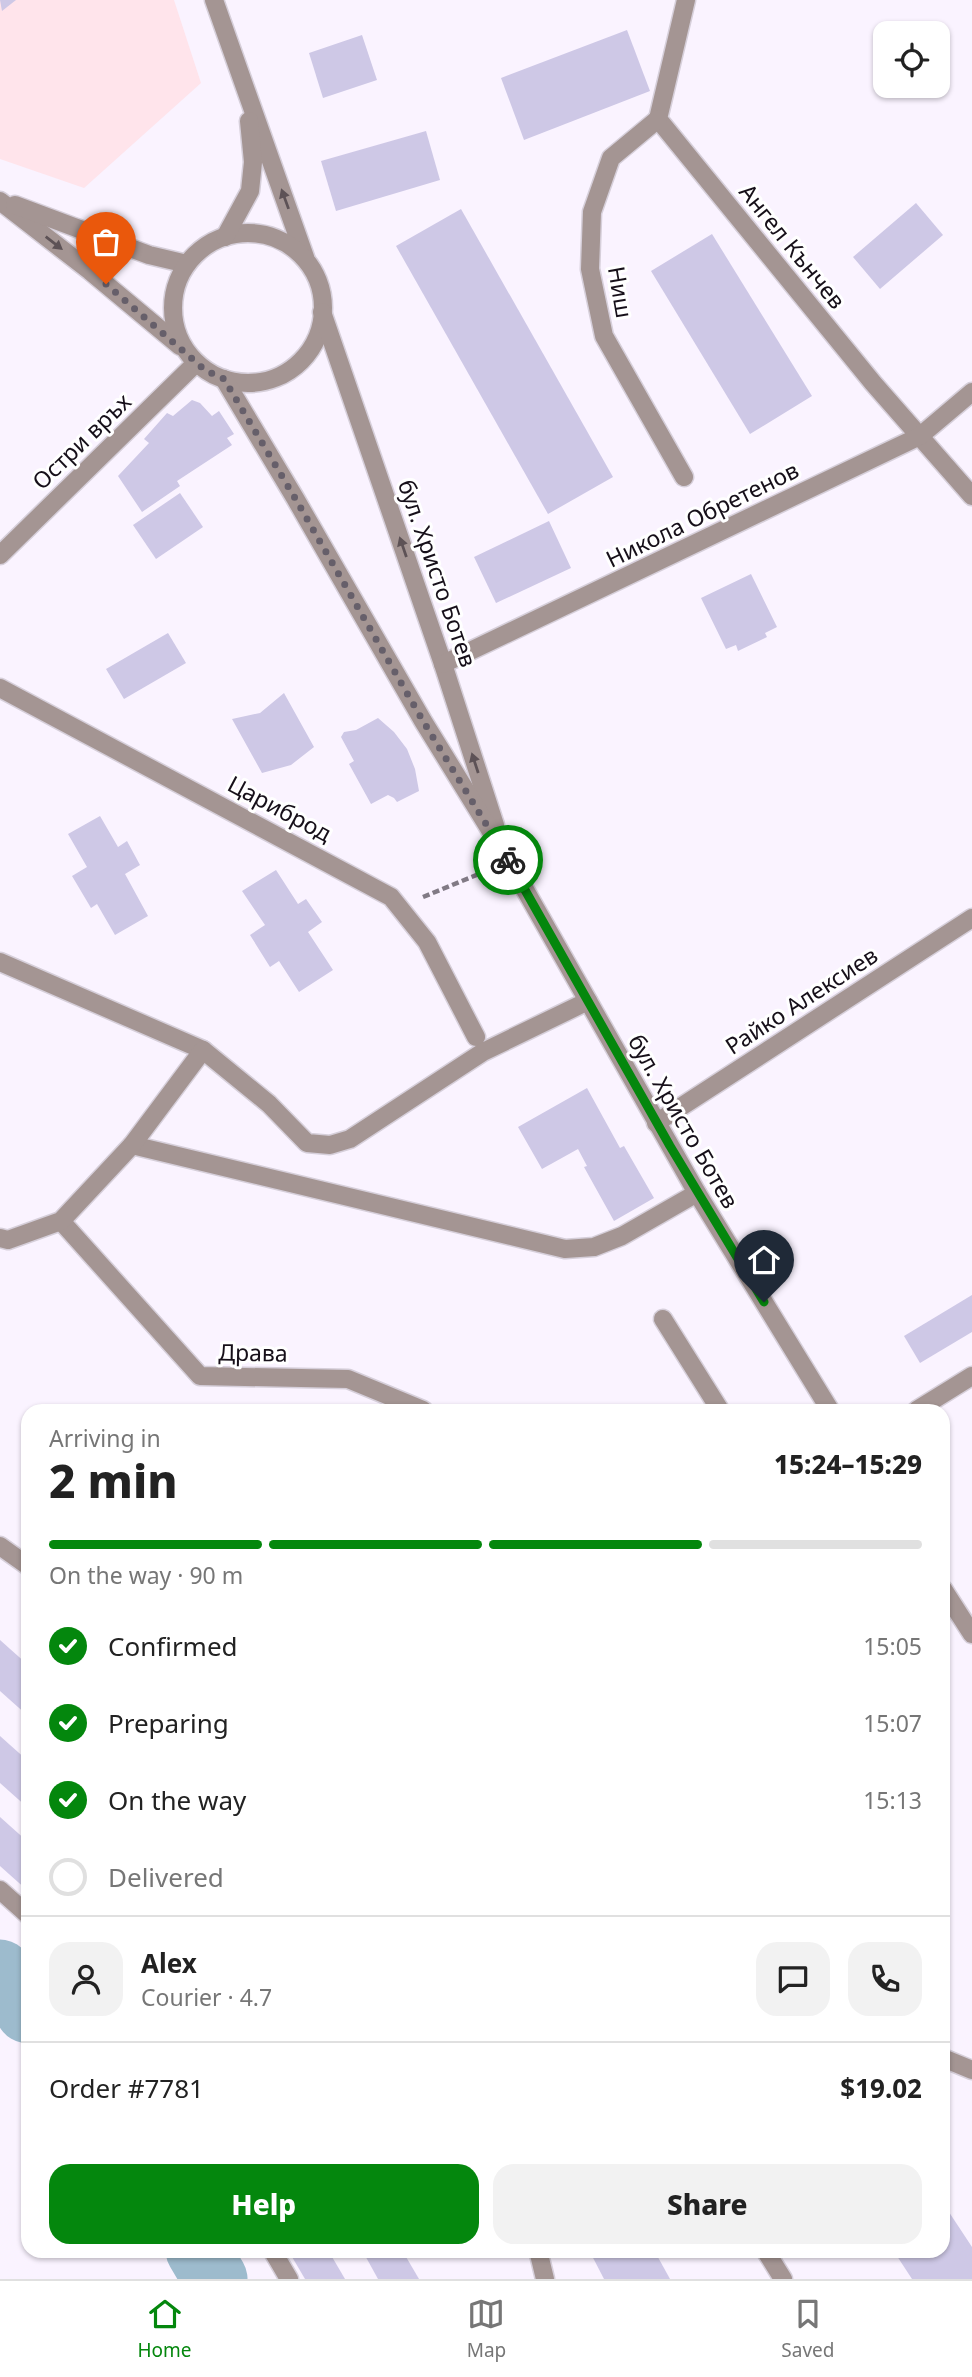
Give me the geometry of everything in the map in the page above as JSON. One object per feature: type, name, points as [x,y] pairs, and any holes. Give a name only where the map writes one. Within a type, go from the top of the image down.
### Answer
[{"type":"street","points":[[0,200],[139,310],[191,357],[224,379],[258,383],[290,370],[313,345],[321,324],[319,286],[307,263],[214,0]]},
{"type":"street","points":[[657,119],[686,0]]},
{"type":"street","points":[[225,237],[250,191],[253,162],[247,96]]},
{"type":"street","name":"Ангел Кънчев","points":[[657,119],[873,383],[972,496]]},
{"type":"street","name":"Ниш","points":[[657,119],[611,158],[592,212],[590,270],[604,336],[684,477]]},
{"type":"street","points":[[0,200],[149,255],[187,264]]},
{"type":"street","points":[[191,357],[176,331],[173,308],[176,285],[187,264],[204,247],[225,237],[247,233],[270,238],[291,247],[307,263]]},
{"type":"street","name":"бул. Христо Ботев","points":[[322,312],[506,856]]},
{"type":"street","name":"Остри връх","points":[[0,555],[191,357]]},
{"type":"street","name":"бул. Христо Ботев","points":[[224,379],[423,721],[506,856],[697,1194],[826,1404]]},
{"type":"street","name":"Никола Обретенов","points":[[443,664],[920,436],[972,392]]},
{"type":"street","name":"Цариброд","points":[[0,688],[344,869],[391,897],[427,942],[476,1037]]},
{"type":"street","name":"Райко Алексиев","points":[[656,1123],[972,918]]},
{"type":"street","points":[[0,962],[203,1050],[269,1104],[307,1143],[330,1145],[350,1139],[483,1052],[587,1001]]},
{"type":"street","points":[[0,1238],[8,1240],[61,1221],[132,1145],[203,1050]]},
{"type":"street","points":[[132,1145],[565,1249],[594,1247],[622,1236],[697,1194]]},
{"type":"street","name":"Драва","points":[[61,1221],[200,1376],[348,1379],[408,1404]]},
{"type":"street","points":[[663,1319],[716,1404]]},
{"type":"street","points":[[926,1404],[972,1376]]},
{"type":"street","points":[[0,1546],[21,1561]]},
{"type":"street","points":[[950,1600],[972,1634]]},
{"type":"street","points":[[0,1890],[21,1909]]},
{"type":"street","points":[[950,2060],[972,2070]]},
{"type":"street","points":[[277,2258],[289,2279]]},
{"type":"street","points":[[540,2258],[545,2279]]},
{"type":"street","points":[[770,2258],[783,2279]]},
{"type":"path","points":[[399,907],[506,856]]},
{"type":"shaded area","points":[[0,0],[174,0],[201,83],[84,188],[0,159]]},
{"type":"building","points":[[0,0],[16,0],[2,11]]},
{"type":"building","points":[[627,30],[650,91],[524,140],[501,78]]},
{"type":"building","points":[[362,35],[377,80],[323,98],[309,53]]},
{"type":"building","points":[[426,131],[440,180],[336,211],[321,161]]},
{"type":"building","points":[[916,203],[943,235],[880,289],[853,257]]},
{"type":"building","points":[[461,209],[613,477],[548,514],[396,246]]},
{"type":"building","points":[[712,234],[812,396],[750,434],[651,271]]},
{"type":"building","points":[[192,400],[200,403],[212,416],[219,411],[234,434],[227,438],[232,445],[177,481],[180,486],[142,512],[118,476],[149,443],[144,439],[167,413],[173,416]]},
{"type":"building","points":[[180,493],[203,527],[156,559],[133,525]]},
{"type":"building","points":[[549,521],[571,568],[496,603],[474,557]]},
{"type":"building","points":[[751,574],[777,627],[765,633],[767,637],[738,651],[736,645],[726,649],[701,598]]},
{"type":"building","points":[[168,633],[186,663],[124,699],[106,669]]},
{"type":"building","points":[[284,693],[314,747],[291,765],[262,773],[232,719],[260,713]]},
{"type":"building","points":[[378,718],[394,732],[407,749],[415,769],[419,791],[397,802],[388,795],[371,804],[349,764],[354,761],[341,737],[344,732],[356,730]]},
{"type":"building","points":[[100,816],[118,847],[127,841],[140,865],[125,874],[148,916],[115,935],[97,904],[91,908],[72,876],[87,867],[68,834]]},
{"type":"building","points":[[276,870],[298,904],[306,899],[322,922],[308,932],[333,970],[299,992],[279,961],[270,967],[250,935],[265,925],[242,891]]},
{"type":"building","points":[[587,1088],[620,1148],[624,1146],[654,1198],[614,1221],[584,1167],[587,1166],[578,1149],[542,1169],[518,1127]]},
{"type":"building","points":[[972,1295],[972,1332],[920,1363],[904,1336]]},
{"type":"building","points":[[0,1640],[21,1659],[21,1710],[0,1691]]},
{"type":"building","points":[[0,1736],[21,1755],[21,1802],[0,1783]]},
{"type":"building","points":[[0,1817],[21,1836],[21,1885],[0,1866]]},
{"type":"building","points":[[950,2214],[972,2247],[972,2279],[912,2279],[898,2258],[950,2258]]},
{"type":"building","points":[[293,2258],[333,2258],[345,2279],[305,2279]]},
{"type":"building","points":[[366,2258],[407,2258],[419,2279],[378,2279]]},
{"type":"building","points":[[593,2258],[658,2258],[670,2279],[604,2279]]},
{"type":"waterway","points":[[0,1972],[21,2001]]},
{"type":"waterway","points":[[203,2258],[215,2279]]},
{"type":"way so far","points":[[106,284],[187,352],[196,363],[224,379],[423,721],[508,860]]},
{"type":"route","points":[[508,860],[697,1194],[764,1302]]}]
